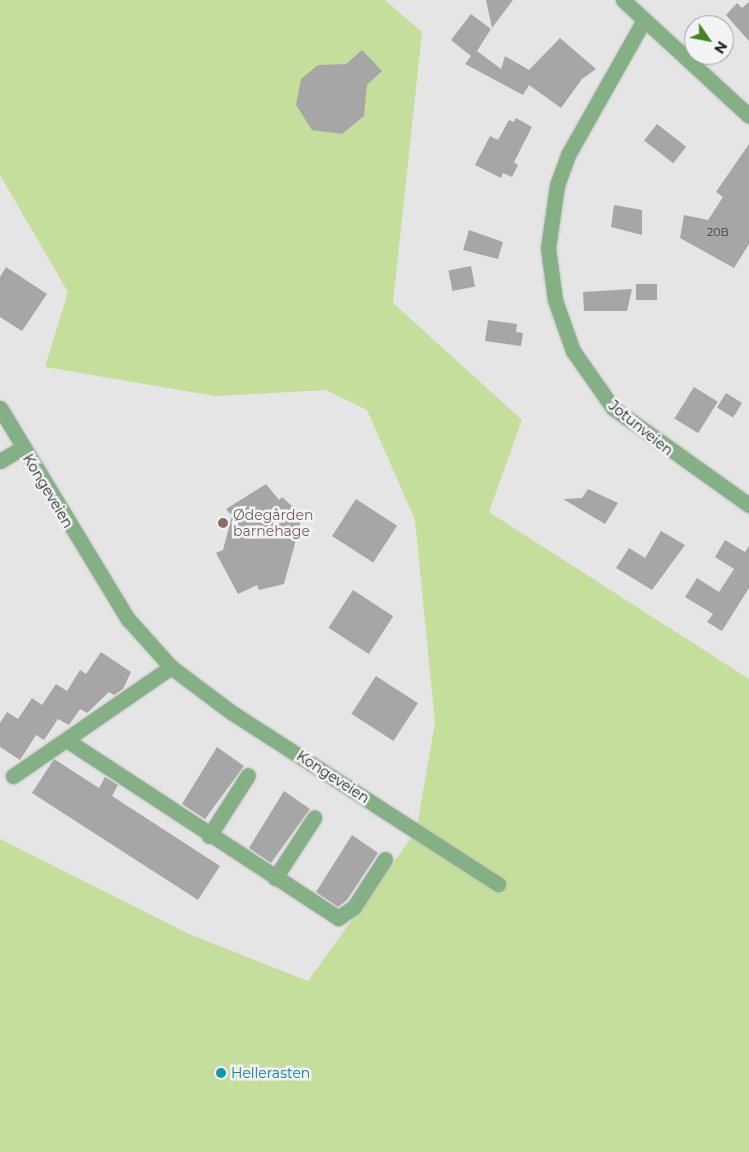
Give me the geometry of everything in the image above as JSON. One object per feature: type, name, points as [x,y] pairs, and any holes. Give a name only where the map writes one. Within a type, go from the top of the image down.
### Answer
[{"type":"street","points":[[623,0],[749,116]]},
{"type":"street","name":"Jotunveien","points":[[644,20],[561,170],[549,228],[553,293],[573,351],[613,408],[749,505]]},
{"type":"street","name":"Kongeveien","points":[[0,408],[22,448],[128,619],[171,666],[231,712],[498,884]]},
{"type":"street","points":[[0,461],[22,448]]},
{"type":"street","points":[[13,776],[68,741],[171,666]]},
{"type":"street","points":[[68,741],[209,836],[338,918],[354,907],[385,859]]},
{"type":"street","points":[[209,836],[248,775]]},
{"type":"street","points":[[275,878],[314,818]]},
{"type":"green space","points":[[0,0],[385,0],[422,32],[393,303],[522,420],[489,512],[749,679],[749,1152],[0,1152],[0,839],[189,934],[308,981],[416,831],[435,723],[415,520],[367,410],[326,390],[215,396],[45,367],[68,292],[0,175]]},
{"type":"building","points":[[486,0],[513,0],[492,28]]},
{"type":"building","points":[[749,2],[749,41],[734,24],[734,15],[726,15],[737,3],[742,8]]},
{"type":"building","points":[[471,14],[491,29],[477,51],[501,69],[505,56],[529,70],[560,38],[596,69],[582,79],[561,108],[529,85],[523,95],[465,64],[471,56],[451,40]]},
{"type":"building","points":[[362,50],[382,71],[367,85],[364,116],[342,134],[312,130],[296,105],[301,79],[318,65],[346,64]]},
{"type":"building","points":[[516,118],[532,127],[514,162],[518,165],[512,177],[503,173],[501,178],[475,165],[490,136],[498,140],[509,120],[514,122]]},
{"type":"building","points":[[657,124],[686,147],[673,163],[644,141]]},
{"type":"building","points":[[749,144],[749,244],[734,268],[680,238],[684,215],[708,220],[723,197],[716,192]]},
{"type":"building","points":[[614,205],[642,210],[642,235],[611,227]]},
{"type":"building","points":[[469,230],[503,242],[498,259],[463,250]]},
{"type":"building","points":[[471,266],[475,287],[452,291],[448,270]]},
{"type":"building","points":[[6,267],[47,294],[22,331],[0,317],[0,277]]},
{"type":"building","points":[[636,284],[657,284],[657,300],[636,300]]},
{"type":"building","points":[[632,289],[627,311],[584,311],[583,292]]},
{"type":"building","points":[[488,320],[517,324],[516,332],[523,333],[521,346],[485,341]]},
{"type":"building","points":[[694,387],[718,402],[698,433],[674,418]]},
{"type":"building","points":[[726,393],[742,403],[733,417],[717,407]]},
{"type":"building","points":[[266,484],[279,500],[282,497],[301,514],[301,521],[284,584],[259,590],[257,585],[238,594],[216,553],[223,550],[232,516],[226,509]]},
{"type":"building","points":[[588,489],[618,503],[605,524],[563,499],[582,498]]},
{"type":"building","points":[[356,499],[397,526],[373,563],[332,536]]},
{"type":"building","points":[[661,531],[685,545],[652,590],[616,568],[629,548],[645,558]]},
{"type":"building","points":[[725,540],[745,552],[749,546],[749,588],[722,631],[707,622],[713,614],[685,597],[697,578],[719,592],[734,569],[715,557]]},
{"type":"building","points":[[353,590],[393,616],[369,654],[328,628]]},
{"type":"building","points":[[101,652],[131,672],[123,689],[114,695],[109,692],[87,713],[80,709],[69,725],[58,719],[44,740],[36,735],[20,760],[0,747],[0,723],[7,712],[18,719],[32,698],[42,705],[56,684],[67,691],[80,670],[86,674]]},
{"type":"building","points":[[376,676],[418,703],[393,741],[351,714]]},
{"type":"building","points":[[217,747],[244,766],[205,819],[182,804]]},
{"type":"building","points":[[54,759],[99,788],[105,777],[118,785],[112,796],[220,866],[198,900],[32,793]]},
{"type":"building","points":[[284,791],[310,809],[271,863],[249,848]]},
{"type":"building","points":[[352,835],[378,853],[347,900],[338,907],[316,892]]},
{"type":"place","name":"Ødegården barnehage","points":[[223,523]]},
{"type":"place","name":"Hellerasten","points":[[221,1073]]}]
